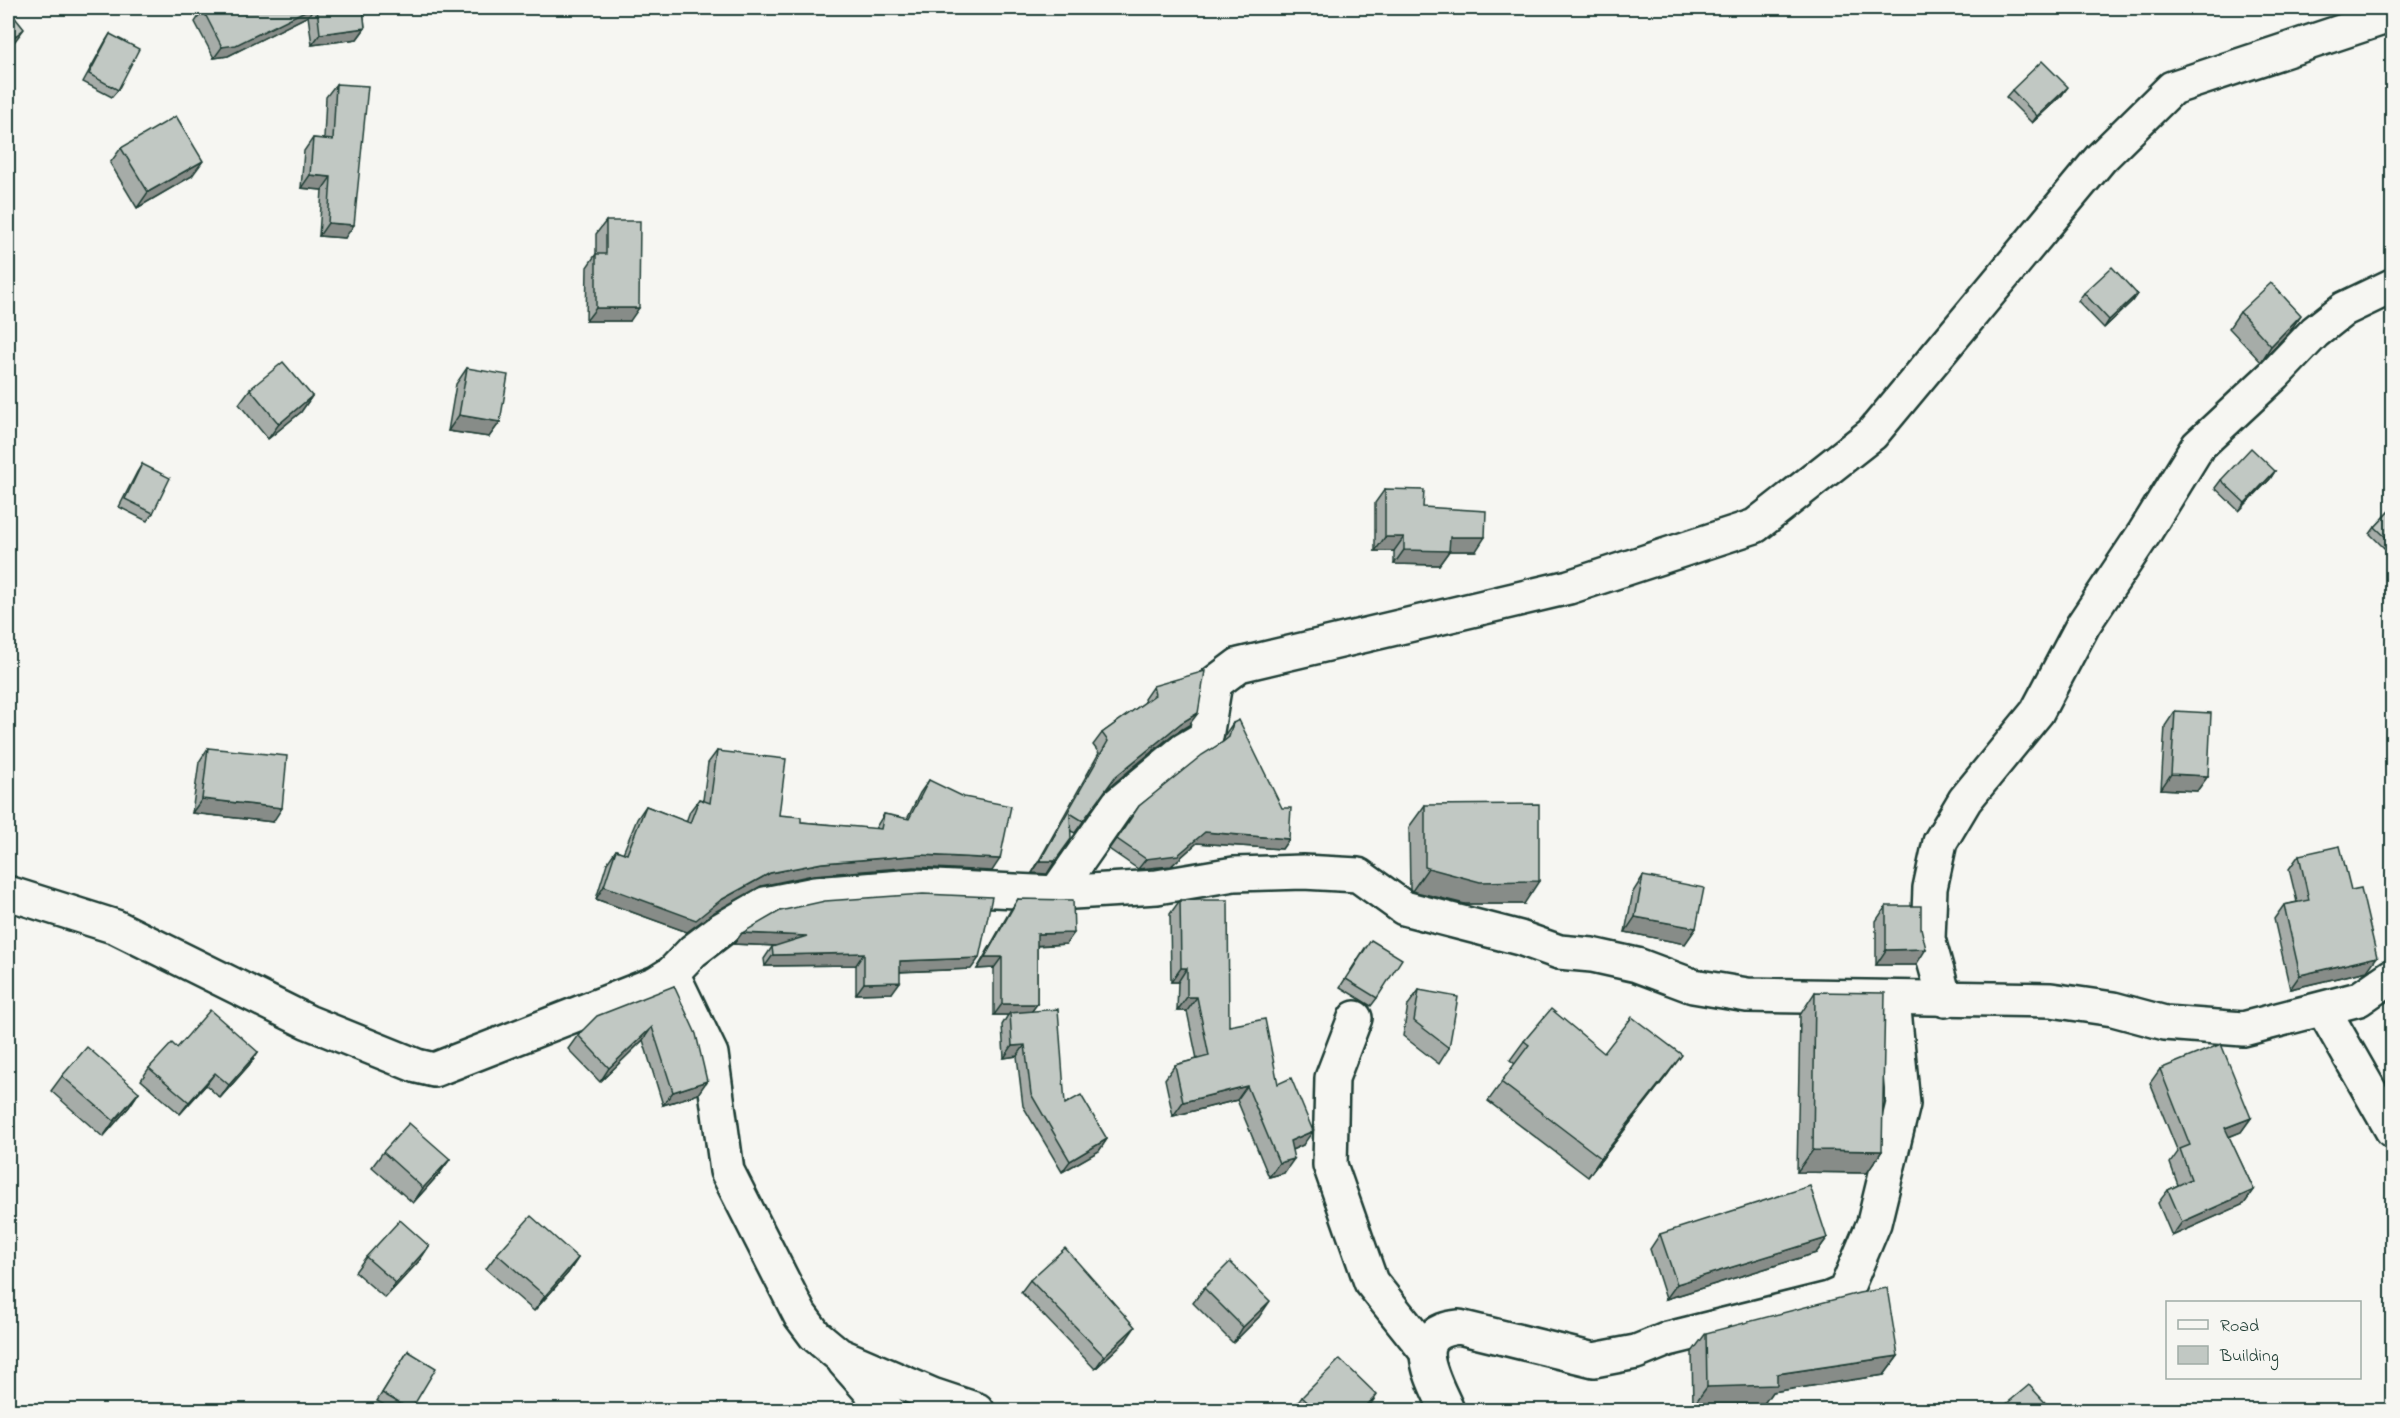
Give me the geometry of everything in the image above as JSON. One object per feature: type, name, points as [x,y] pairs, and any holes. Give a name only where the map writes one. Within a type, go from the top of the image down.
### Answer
[{"type":"street","points":[[1056,893],[1118,804],[1184,750],[1206,737],[1215,684],[1239,665],[1569,587],[1755,526],[1872,434],[2101,158],[2172,88],[2392,15]]},
{"type":"street","points":[[1945,1000],[1928,939],[1930,888],[1940,842],[1965,800],[2037,712],[2083,625],[2145,532],[2198,446],[2275,374],[2315,332],[2344,309],[2392,286]]},
{"type":"street","points":[[8,893],[116,927],[308,1022],[417,1066],[434,1070],[656,983],[672,973],[693,951],[722,929],[765,904],[815,894],[915,886],[1056,893],[1157,887],[1234,874],[1358,875],[1404,908],[1520,938],[1559,952],[1592,955],[1637,965],[1693,986],[1747,995],[2051,1000],[2113,1009],[2165,1023],[2243,1029],[2359,999],[2392,976]]},
{"type":"street","points":[[672,973],[711,1054],[727,1171],[801,1315],[815,1335],[839,1355],[886,1410]]},
{"type":"street","points":[[1447,1410],[1427,1362],[1426,1351],[1432,1336],[1446,1328],[1459,1327],[1594,1360],[1636,1352],[1668,1339],[1829,1299],[1845,1292],[1874,1223],[1903,1104],[1893,999]]},
{"type":"street","points":[[2324,1009],[2392,1130]]},
{"type":"street","points":[[1355,1018],[1332,1078],[1330,1165],[1371,1282],[1426,1351]]},
{"type":"street","points":[[839,1355],[932,1395],[977,1410]]},
{"type":"building","points":[[209,8],[311,8],[236,45],[222,47],[203,10]]},
{"type":"building","points":[[317,8],[363,8],[365,28],[320,34]]},
{"type":"building","points":[[8,9],[24,29],[8,42]]},
{"type":"building","points":[[110,34],[139,49],[118,90],[89,74]]},
{"type":"building","points":[[2042,61],[2068,87],[2037,116],[2012,90]]},
{"type":"building","points":[[336,84],[368,86],[354,225],[328,223],[331,177],[310,175],[313,138],[333,140]]},
{"type":"building","points":[[176,116],[203,161],[148,192],[121,148]]},
{"type":"building","points":[[606,221],[640,221],[639,308],[596,308],[596,254],[606,254]]},
{"type":"building","points":[[2112,267],[2137,294],[2109,320],[2084,293]]},
{"type":"building","points":[[2271,283],[2301,315],[2271,346],[2240,312]]},
{"type":"building","points":[[283,362],[312,396],[279,424],[250,389]]},
{"type":"building","points":[[467,368],[508,375],[500,422],[459,415]]},
{"type":"building","points":[[2251,448],[2275,471],[2245,503],[2221,480]]},
{"type":"building","points":[[142,464],[170,478],[153,513],[125,499]]},
{"type":"building","points":[[1385,489],[1424,490],[1423,507],[1486,511],[1485,537],[1450,537],[1449,551],[1404,550],[1404,537],[1385,537]]},
{"type":"building","points":[[2392,509],[2392,543],[2375,527]]},
{"type":"building","points":[[1205,671],[1198,713],[1181,723],[1115,777],[1083,821],[1070,813],[1071,839],[1055,861],[1040,861],[1108,741],[1102,733],[1155,695],[1153,686]]},
{"type":"building","points":[[2175,711],[2211,713],[2208,776],[2171,774]]},
{"type":"building","points":[[1239,720],[1282,808],[1291,808],[1289,839],[1205,832],[1178,855],[1146,859],[1117,839],[1139,806],[1202,755],[1229,737],[1233,723]]},
{"type":"building","points":[[208,748],[287,756],[282,808],[202,799]]},
{"type":"building","points":[[717,751],[786,759],[779,815],[801,817],[801,822],[881,829],[884,814],[909,819],[929,780],[964,797],[1011,806],[1000,859],[922,855],[822,863],[770,873],[721,900],[696,920],[604,886],[616,850],[627,854],[646,806],[690,823],[699,799],[710,803]]},
{"type":"building","points":[[1539,804],[1539,881],[1480,882],[1425,867],[1425,805]]},
{"type":"building","points":[[2340,846],[2351,890],[2361,888],[2377,957],[2300,975],[2284,905],[2309,900],[2299,855]]},
{"type":"building","points":[[1643,876],[1704,888],[1696,928],[1635,917]]},
{"type":"building","points":[[923,894],[992,897],[979,958],[900,961],[900,982],[864,983],[864,953],[773,955],[772,947],[807,936],[742,933],[780,911],[825,901]]},
{"type":"building","points":[[1018,899],[1073,900],[1074,933],[1037,934],[1037,1004],[1002,1004],[1002,957],[985,957]]},
{"type":"building","points":[[1180,900],[1228,900],[1229,1026],[1265,1019],[1278,1084],[1291,1078],[1313,1131],[1290,1141],[1294,1159],[1279,1163],[1247,1086],[1183,1102],[1175,1065],[1209,1056],[1197,997],[1187,997],[1187,968],[1181,968]]},
{"type":"building","points":[[1886,906],[1921,906],[1921,928],[1926,949],[1886,950]]},
{"type":"building","points":[[1371,940],[1402,959],[1377,998],[1346,979]]},
{"type":"building","points":[[674,986],[696,1034],[707,1081],[673,1092],[652,1027],[609,1068],[578,1035],[597,1016]]},
{"type":"building","points":[[1419,990],[1458,997],[1449,1048],[1414,1021]]},
{"type":"building","points":[[1815,992],[1885,993],[1882,1151],[1813,1150]]},
{"type":"building","points":[[1058,1009],[1065,1104],[1081,1095],[1107,1139],[1070,1161],[1031,1094],[1025,1045],[1012,1046],[1010,1013]]},
{"type":"building","points":[[1551,1009],[1604,1053],[1632,1017],[1682,1055],[1601,1158],[1501,1082],[1529,1045],[1524,1041]]},
{"type":"building","points":[[210,1010],[258,1052],[229,1085],[215,1073],[189,1102],[149,1068],[172,1043],[177,1048]]},
{"type":"building","points":[[2221,1044],[2251,1118],[2225,1128],[2254,1190],[2182,1222],[2168,1190],[2191,1179],[2180,1149],[2190,1145],[2160,1069]]},
{"type":"building","points":[[87,1047],[139,1092],[114,1121],[62,1076]]},
{"type":"building","points":[[409,1123],[450,1159],[423,1188],[383,1152]]},
{"type":"building","points":[[1810,1186],[1827,1238],[1677,1284],[1660,1234]]},
{"type":"building","points":[[531,1216],[578,1258],[545,1296],[497,1254]]},
{"type":"building","points":[[400,1220],[429,1246],[396,1283],[366,1257]]},
{"type":"building","points":[[1065,1248],[1135,1327],[1104,1356],[1030,1280]]},
{"type":"building","points":[[1230,1262],[1270,1301],[1243,1327],[1204,1288]]},
{"type":"building","points":[[1887,1288],[1898,1356],[1777,1374],[1777,1385],[1707,1387],[1706,1333],[1859,1293]]},
{"type":"building","points":[[408,1351],[436,1368],[411,1410],[382,1393]]},
{"type":"building","points":[[1340,1359],[1377,1395],[1362,1410],[1316,1410],[1302,1397]]},
{"type":"building","points":[[2029,1385],[2052,1410],[1999,1410]]}]
